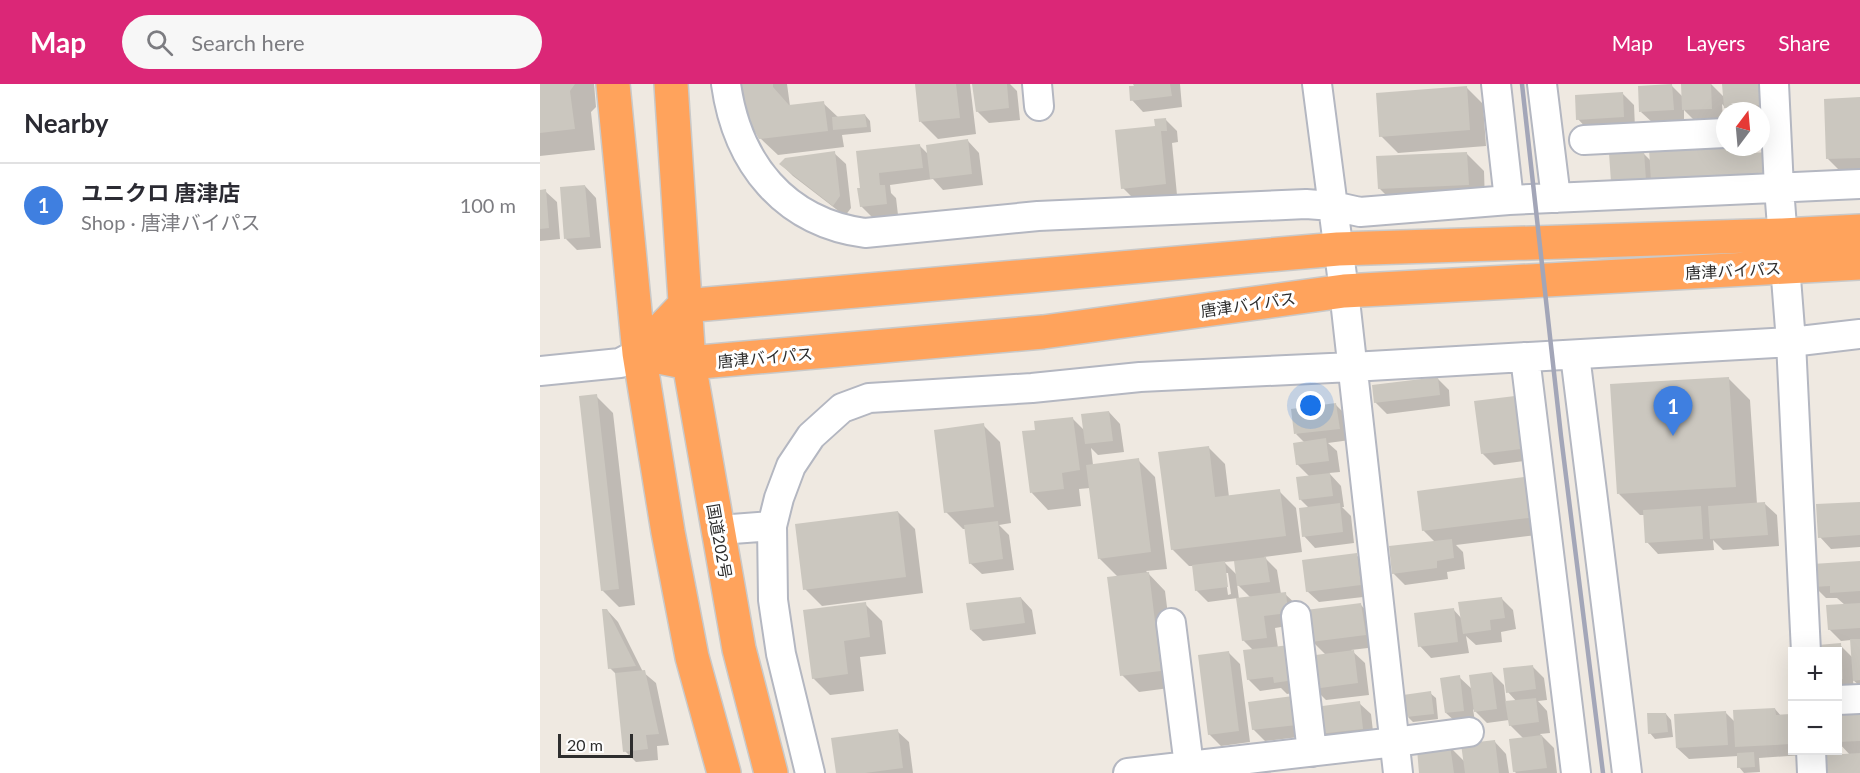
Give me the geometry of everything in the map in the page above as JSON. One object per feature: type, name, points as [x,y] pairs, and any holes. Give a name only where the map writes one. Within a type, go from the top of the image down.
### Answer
[{"type":"highway","points":[[613,84],[639,353],[668,532],[692,657],[724,773]]},
{"type":"highway","points":[[639,353],[684,306],[671,84]]},
{"type":"highway","name":"唐津バイパス","points":[[639,353],[689,363],[1043,332],[1344,291],[1784,251],[1860,231]]},
{"type":"highway","name":"唐津バイパス","points":[[684,306],[1338,249],[1784,251],[1860,263]]},
{"type":"highway","name":"国道202号","points":[[684,306],[689,363],[739,649],[771,773]]},
{"type":"street","points":[[726,84],[729,103],[744,149],[767,184],[798,209],[840,230],[865,233],[1038,216],[1306,204],[1333,206],[1360,212],[1509,200],[1860,184]]},
{"type":"street","points":[[1317,84],[1344,291],[1398,773]]},
{"type":"street","points":[[1496,84],[1509,200]]},
{"type":"street","points":[[1542,84],[1557,198]]},
{"type":"street","points":[[1770,122],[1774,84]]},
{"type":"street","points":[[1584,140],[1716,133]]},
{"type":"street","points":[[1770,137],[1779,188],[1791,342],[1806,647]]},
{"type":"street","points":[[810,773],[781,654],[773,600],[772,526],[779,498],[792,466],[811,436],[842,408],[869,398],[1032,388],[1140,376],[1352,368],[1575,355],[1791,342],[1860,334]]},
{"type":"street","points":[[540,371],[620,363],[639,353]]},
{"type":"street","points":[[1575,355],[1627,773]]},
{"type":"street","points":[[1525,357],[1576,773]]},
{"type":"street","points":[[719,530],[772,526]]},
{"type":"street","points":[[1296,616],[1312,752]]},
{"type":"street","points":[[1171,623],[1189,766]]},
{"type":"street","points":[[1842,700],[1860,699]]},
{"type":"street","points":[[1128,773],[1469,732]]},
{"type":"street","points":[[1811,755],[1812,773]]},
{"type":"building","points":[[540,84],[575,84],[570,91],[575,129],[540,133]]},
{"type":"building","points":[[738,84],[773,84],[773,87],[789,105],[824,101],[828,131],[759,139],[741,108]]},
{"type":"building","points":[[915,84],[956,84],[960,118],[919,122]]},
{"type":"building","points":[[972,84],[1007,84],[1009,108],[976,112]]},
{"type":"building","points":[[1133,84],[1170,84],[1172,96],[1130,101],[1129,86],[1134,86]]},
{"type":"building","points":[[1672,84],[1674,110],[1639,112],[1638,86]]},
{"type":"building","points":[[1681,84],[1711,84],[1712,109],[1682,110]]},
{"type":"building","points":[[1722,84],[1760,84],[1761,102],[1724,102]]},
{"type":"building","points":[[1467,86],[1470,130],[1379,137],[1376,93]]},
{"type":"building","points":[[1623,92],[1624,117],[1576,120],[1575,95]]},
{"type":"building","points":[[1860,97],[1860,158],[1826,159],[1824,99]]},
{"type":"building","points":[[865,114],[867,127],[833,130],[832,117]]},
{"type":"building","points":[[1166,118],[1167,131],[1161,131],[1166,184],[1121,189],[1115,130],[1155,126],[1154,119]]},
{"type":"building","points":[[968,139],[972,174],[930,179],[926,145]]},
{"type":"building","points":[[920,144],[923,168],[879,173],[880,185],[885,185],[887,204],[860,207],[856,151]]},
{"type":"building","points":[[1716,147],[1716,156],[1768,156],[1770,175],[1651,182],[1649,149]]},
{"type":"building","points":[[835,151],[840,196],[833,206],[779,164],[785,158]]},
{"type":"building","points":[[1644,151],[1646,180],[1611,182],[1609,153]]},
{"type":"building","points":[[1467,152],[1469,185],[1378,189],[1376,156]]},
{"type":"building","points":[[585,185],[590,237],[564,239],[560,187]]},
{"type":"building","points":[[546,189],[549,228],[540,229],[540,190]]},
{"type":"building","points":[[1438,377],[1440,395],[1374,403],[1372,385]]},
{"type":"building","points":[[1729,377],[1736,487],[1617,494],[1610,384]]},
{"type":"building","points":[[597,394],[619,589],[601,591],[579,396]]},
{"type":"building","points":[[1515,396],[1521,449],[1481,454],[1474,401]]},
{"type":"building","points":[[1336,403],[1340,429],[1294,434],[1291,409]]},
{"type":"building","points":[[1109,411],[1113,441],[1085,444],[1081,414]]},
{"type":"building","points":[[1073,417],[1080,470],[1062,473],[1064,489],[1030,493],[1022,431],[1035,430],[1034,421]]},
{"type":"building","points":[[984,423],[994,507],[944,513],[934,430]]},
{"type":"building","points":[[1326,438],[1329,461],[1296,465],[1293,443]]},
{"type":"building","points":[[1209,446],[1215,497],[1280,489],[1286,536],[1171,550],[1158,452]]},
{"type":"building","points":[[1139,458],[1151,552],[1098,559],[1086,465]]},
{"type":"building","points":[[1330,473],[1333,496],[1299,500],[1296,477]]},
{"type":"building","points":[[1524,477],[1529,518],[1422,531],[1417,491]]},
{"type":"building","points":[[1765,502],[1768,535],[1710,539],[1708,506]]},
{"type":"building","points":[[1860,502],[1860,535],[1818,538],[1816,504]]},
{"type":"building","points":[[1340,503],[1343,532],[1302,537],[1299,508]]},
{"type":"building","points":[[1701,506],[1703,539],[1645,543],[1643,510]]},
{"type":"building","points":[[898,511],[906,577],[803,590],[795,524]]},
{"type":"building","points":[[998,521],[1003,559],[969,564],[964,525]]},
{"type":"building","points":[[1452,539],[1454,558],[1437,561],[1437,568],[1392,574],[1389,546]]},
{"type":"building","points":[[1357,553],[1361,585],[1306,592],[1302,560]]},
{"type":"building","points":[[1266,557],[1270,582],[1237,586],[1234,561]]},
{"type":"building","points":[[1225,561],[1228,587],[1195,591],[1192,565]]},
{"type":"building","points":[[1860,561],[1860,591],[1830,593],[1830,586],[1813,587],[1812,564]]},
{"type":"building","points":[[1149,572],[1161,671],[1120,676],[1107,577]]},
{"type":"building","points":[[1286,592],[1288,613],[1264,616],[1267,638],[1242,641],[1236,598]]},
{"type":"building","points":[[1021,597],[1025,623],[970,630],[966,603]]},
{"type":"building","points":[[1502,597],[1505,618],[1490,620],[1491,630],[1463,634],[1458,602]]},
{"type":"building","points":[[866,602],[870,637],[844,641],[848,674],[812,679],[803,610]]},
{"type":"building","points":[[1361,603],[1366,635],[1311,642],[1306,610]]},
{"type":"building","points":[[1860,603],[1860,628],[1828,630],[1826,605]]},
{"type":"building","points":[[1454,608],[1458,642],[1418,647],[1414,613]]},
{"type":"building","points":[[602,609],[607,609],[636,666],[608,669]]},
{"type":"building","points":[[1850,639],[1860,639],[1860,680],[1853,681]]},
{"type":"building","points":[[1841,643],[1841,647],[1818,647],[1818,645]]},
{"type":"building","points":[[1290,645],[1294,680],[1274,683],[1273,677],[1247,680],[1243,650]]},
{"type":"building","points":[[1354,650],[1358,683],[1313,689],[1308,656]]},
{"type":"building","points":[[1229,651],[1239,731],[1208,735],[1198,655]]},
{"type":"building","points":[[1533,665],[1536,689],[1506,693],[1503,668]]},
{"type":"building","points":[[645,670],[659,734],[646,735],[648,749],[623,752],[615,673]]},
{"type":"building","points":[[1492,672],[1497,709],[1474,712],[1469,675]]},
{"type":"building","points":[[1460,675],[1464,711],[1445,713],[1440,678]]},
{"type":"building","points":[[1431,691],[1434,714],[1406,717],[1403,695]]},
{"type":"building","points":[[1293,696],[1297,725],[1252,730],[1248,702]]},
{"type":"building","points":[[1536,698],[1539,722],[1509,726],[1505,701]]},
{"type":"building","points":[[1360,701],[1363,729],[1319,734],[1315,707]]},
{"type":"building","points":[[1775,708],[1776,715],[1788,714],[1788,744],[1735,747],[1733,710]]},
{"type":"building","points":[[1726,711],[1728,745],[1676,748],[1674,714]]},
{"type":"building","points":[[1647,713],[1666,713],[1668,732],[1648,734]]},
{"type":"building","points":[[1860,713],[1860,741],[1842,742],[1842,714]]},
{"type":"building","points":[[898,729],[903,768],[865,773],[836,773],[831,738]]},
{"type":"building","points":[[1542,735],[1547,768],[1513,772],[1509,739]]},
{"type":"building","points":[[1495,740],[1499,773],[1465,773],[1461,744]]},
{"type":"building","points":[[1450,745],[1454,773],[1419,773],[1417,749]]},
{"type":"building","points":[[1754,752],[1755,767],[1737,768],[1737,753]]},
{"type":"building","points":[[1860,753],[1860,773],[1827,773],[1826,755]]},
{"type":"railway","points":[[1522,84],[1561,436],[1603,773]]},
{"type":"place","name":"ユニクロ 唐津店","points":[[1673,436]]}]
